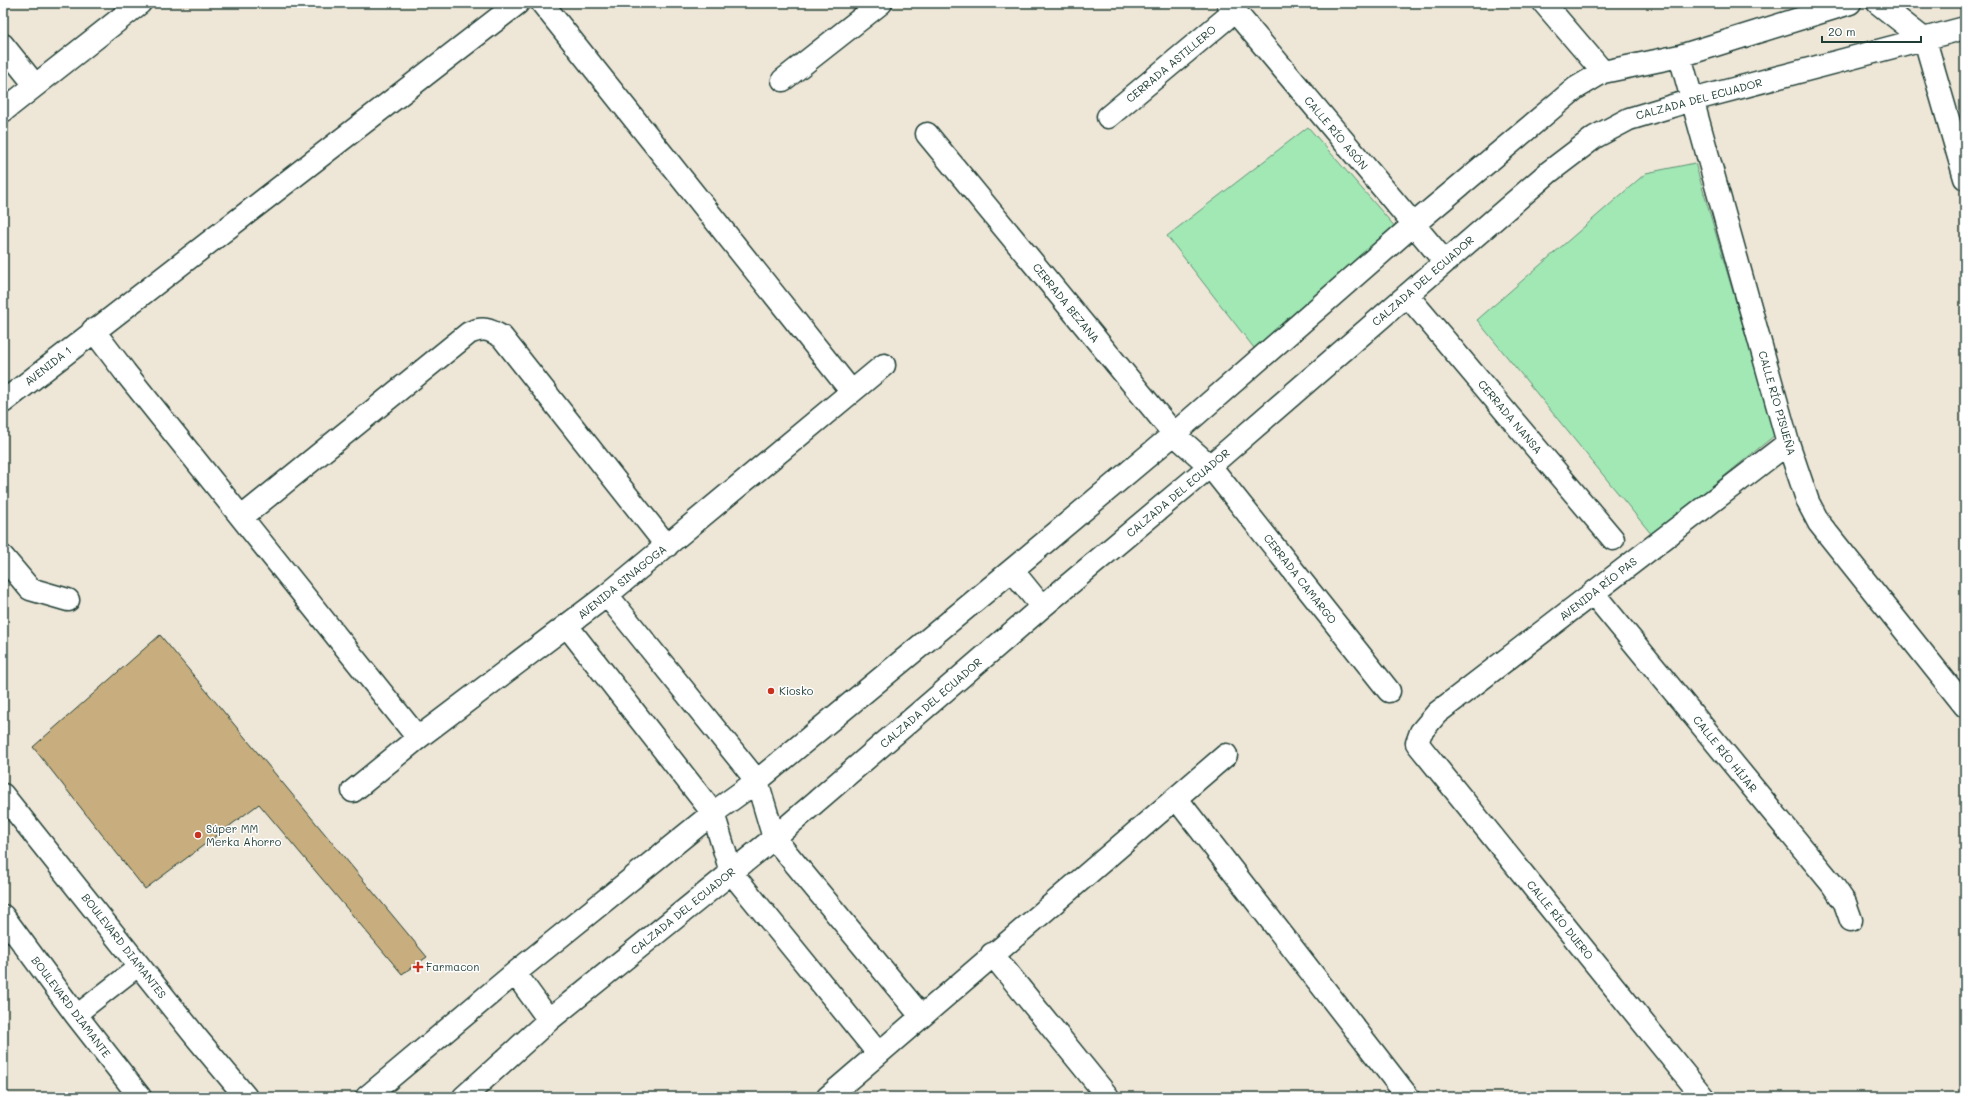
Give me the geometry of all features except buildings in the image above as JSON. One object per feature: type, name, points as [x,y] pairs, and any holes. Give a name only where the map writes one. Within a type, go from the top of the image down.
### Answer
[{"type":"street","points":[[3,111],[140,3]]},
{"type":"street","name":"AVENIDA 1","points":[[3,402],[93,330],[518,3]]},
{"type":"street","points":[[542,3],[851,391]]},
{"type":"street","points":[[783,80],[881,3]]},
{"type":"street","points":[[1544,3],[1603,72]]},
{"type":"street","points":[[367,1097],[515,973],[713,813],[757,781],[1012,570],[1174,434],[1413,225],[1571,92],[1603,72],[1680,56],[1850,3]]},
{"type":"street","points":[[1878,3],[1925,40],[1965,178]]},
{"type":"street","name":"CERRADA ASTILLERO","points":[[1108,117],[1231,7]]},
{"type":"street","name":"CALLE RÍO ASÓN","points":[[1231,7],[1445,262]]},
{"type":"street","name":"CALZADA DEL ECUADOR","points":[[464,1097],[549,1020],[774,838],[1042,607],[1210,466],[1549,172],[1595,137],[1629,119],[1692,100],[1925,40],[1965,28]]},
{"type":"street","points":[[3,45],[35,85]]},
{"type":"street","name":"CALLE RÍO PISUEÑA","points":[[1680,56],[1788,443],[1808,502],[1819,523],[1965,706]]},
{"type":"street","name":"CERRADA BEZANA","points":[[927,134],[1174,434],[1210,466]]},
{"type":"street","name":"CERRADA NANSA","points":[[1407,295],[1613,539]]},
{"type":"street","points":[[242,517],[469,333],[481,328],[490,330],[502,337],[667,546]]},
{"type":"street","points":[[93,330],[124,372],[418,738]]},
{"type":"street","name":"AVENIDA SINAGOGA","points":[[353,791],[418,738],[606,595],[884,365]]},
{"type":"street","name":"AVENIDA RÍO PAS","points":[[1417,743],[1421,732],[1438,713],[1788,443]]},
{"type":"street","name":"CERRADA CAMARGO","points":[[1210,466],[1389,691]]},
{"type":"street","points":[[3,556],[30,589],[68,600]]},
{"type":"street","points":[[1012,570],[1042,607]]},
{"type":"street","name":"CALLE RÍO HÍJAR","points":[[1593,593],[1832,884],[1845,903],[1851,920]]},
{"type":"street","points":[[606,595],[757,781],[774,838],[921,1016]]},
{"type":"street","points":[[567,626],[713,813],[731,872],[878,1053]]},
{"type":"street","name":"CALLE RÍO DUERO","points":[[1417,743],[1703,1097]]},
{"type":"street","points":[[829,1097],[992,954],[1226,755]]},
{"type":"street","name":"BOULEVARD DIAMANTES","points":[[3,795],[140,965],[196,1038],[246,1097]]},
{"type":"street","points":[[1176,798],[1408,1097]]},
{"type":"street","name":"BOULEVARD DIAMANTE","points":[[3,916],[76,1016],[140,1097]]},
{"type":"street","points":[[992,954],[1108,1097]]},
{"type":"street","points":[[515,973],[549,1020]]},
{"type":"lane","points":[[76,1016],[140,965]]},
{"type":"green space","points":[[1308,127],[1404,237],[1261,357],[1167,236]]},
{"type":"green space","points":[[1695,163],[1775,435],[1652,535],[1477,320],[1646,173]]},
{"type":"place","name":"Kiosko","points":[[771,691]]},
{"type":"place","name":"Súper MM Merka Ahorro","points":[[198,835]]},
{"type":"place","name":"Farmacon","points":[[418,967]]}]
